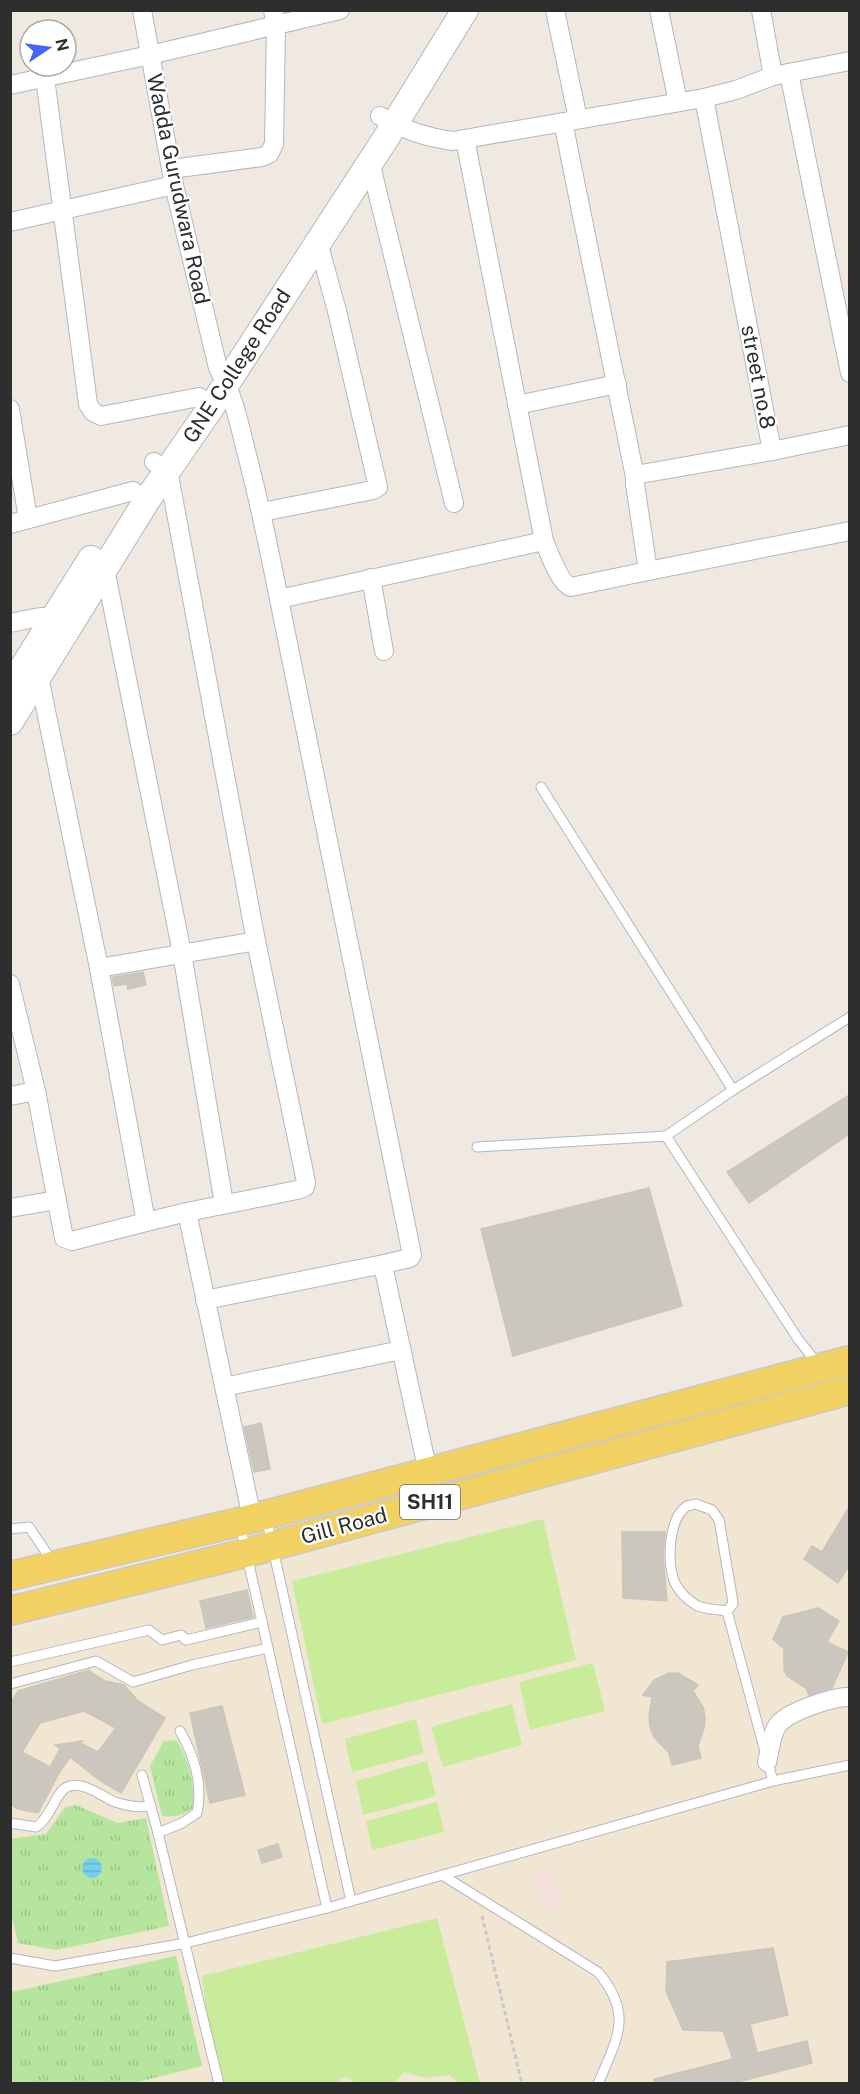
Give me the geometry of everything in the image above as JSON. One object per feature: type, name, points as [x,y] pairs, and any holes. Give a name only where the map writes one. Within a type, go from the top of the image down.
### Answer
[{"type":"main road","name":"Gill Road","points":[[10,1576],[252,1518],[849,1360]]},
{"type":"main road","name":"Gill Road","points":[[10,1611],[260,1549],[849,1389]]},
{"type":"street","name":"Wadda Gurudwara Road","points":[[142,10],[173,177],[222,375],[234,403],[262,512],[411,1255],[410,1258],[384,1264]]},
{"type":"street","points":[[78,71],[150,55],[274,18],[340,10]]},
{"type":"street","name":"GNE College Road","points":[[10,688],[105,569],[147,500],[161,466],[199,397],[222,375],[318,242],[370,162],[387,120],[446,10]]},
{"type":"street","name":"GNE College Road","points":[[10,722],[39,677],[64,619],[133,491],[161,466],[387,120],[465,10]]},
{"type":"street","points":[[555,10],[571,121],[635,477],[648,571]]},
{"type":"street","points":[[659,10],[678,102]]},
{"type":"street","points":[[761,10],[781,74],[849,373]]},
{"type":"street","points":[[10,222],[62,210],[173,177],[269,154],[274,144],[274,18]]},
{"type":"street","points":[[387,120],[406,130],[430,138],[453,141],[704,98],[736,90],[781,74],[849,62]]},
{"type":"street","points":[[10,85],[45,78],[88,404],[93,412],[101,416],[199,397]]},
{"type":"street","name":"street no.8","points":[[635,477],[641,474],[772,451],[704,98]]},
{"type":"street","points":[[465,139],[544,541],[567,586],[849,531]]},
{"type":"street","points":[[370,162],[453,503]]},
{"type":"street","points":[[262,512],[378,487],[338,311],[318,242]]},
{"type":"street","points":[[517,405],[617,384]]},
{"type":"street","points":[[10,409],[19,522],[133,491]]},
{"type":"street","points":[[772,451],[849,435]]},
{"type":"street","points":[[10,984],[36,1091],[64,1238],[67,1241],[305,1187],[306,1182],[161,466]]},
{"type":"street","points":[[279,599],[544,541]]},
{"type":"street","points":[[105,569],[182,953],[224,1204]]},
{"type":"street","points":[[371,578],[384,651]]},
{"type":"street","points":[[10,622],[64,619]]},
{"type":"street","points":[[39,677],[99,968],[146,1222]]},
{"type":"street","points":[[99,968],[256,940]]},
{"type":"street","points":[[10,1096],[36,1091]]},
{"type":"street","points":[[10,1208],[57,1200]]},
{"type":"street","points":[[187,1212],[252,1518]]},
{"type":"street","points":[[205,1300],[384,1264],[428,1472]]},
{"type":"street","points":[[224,1387],[401,1350]]},
{"type":"street","points":[[767,1762],[777,1725],[790,1715],[809,1707],[849,1697]]},
{"type":"lane","points":[[541,787],[733,1090]]},
{"type":"lane","points":[[477,1148],[666,1136],[733,1090],[849,1017]]},
{"type":"lane","points":[[666,1136],[798,1339],[820,1368]]},
{"type":"lane","points":[[696,1504],[712,1510],[718,1520],[733,1604],[727,1611],[697,1606],[676,1585],[670,1569],[670,1544],[679,1516],[687,1506],[696,1504]]},
{"type":"lane","points":[[252,1518],[351,1901]]},
{"type":"lane","points":[[252,1518],[260,1549],[262,1622],[327,1908]]},
{"type":"lane","points":[[10,1529],[29,1527],[55,1565]]},
{"type":"lane","points":[[727,1611],[773,1781]]},
{"type":"lane","points":[[10,1662],[149,1630],[162,1640],[182,1635],[186,1640],[262,1622]]},
{"type":"lane","points":[[10,1684],[96,1661],[133,1682],[192,1665],[268,1648]]},
{"type":"lane","points":[[159,1833],[182,1824],[197,1813],[200,1796],[199,1780],[191,1751],[180,1731]]},
{"type":"lane","points":[[10,1958],[56,1966],[186,1943],[327,1908],[773,1781],[849,1765]]},
{"type":"lane","points":[[142,1775],[159,1833],[219,2084]]},
{"type":"lane","points":[[10,1823],[36,1827],[43,1822],[58,1795],[65,1788],[76,1785],[133,1807],[151,1806]]},
{"type":"lane","points":[[442,1875],[598,1972],[612,1988],[620,2011],[619,2035],[598,2084]]},
{"type":"path","points":[[478,1897],[522,2084]]},
{"type":"shaded area","points":[[849,1407],[849,2083],[11,2083],[10,1630]]},
{"type":"shaded area","points":[[550,1867],[562,1906],[545,1911],[534,1872]]},
{"type":"green space","points":[[543,1519],[576,1660],[322,1724],[292,1581]]},
{"type":"green space","points":[[593,1663],[605,1711],[530,1730],[519,1682]]},
{"type":"green space","points":[[512,1704],[522,1745],[443,1767],[431,1727]]},
{"type":"green space","points":[[416,1719],[424,1753],[352,1772],[345,1739]]},
{"type":"green space","points":[[176,1740],[190,1773],[193,1808],[178,1815],[162,1816],[150,1766],[164,1741]]},
{"type":"green space","points":[[427,1761],[436,1796],[363,1815],[356,1781]]},
{"type":"green space","points":[[437,1802],[444,1832],[372,1850],[366,1821]]},
{"type":"green space","points":[[76,1805],[117,1823],[146,1818],[169,1926],[56,1950],[18,1943],[11,1914],[10,1839],[46,1834],[65,1807]]},
{"type":"green space","points":[[437,1918],[480,2083],[459,2083],[449,2075],[425,2078],[404,2072],[393,2083],[354,2083],[346,2076],[336,2083],[221,2083],[212,2055],[202,1976]]},
{"type":"green space","points":[[176,1956],[202,2066],[134,2083],[11,2083],[11,1992]]},
{"type":"water","points":[[92,1858],[99,1861],[102,1868],[99,1875],[92,1878],[85,1875],[82,1868],[85,1861]]},
{"type":"building","points":[[143,972],[146,985],[128,989],[127,984],[114,986],[112,977]]},
{"type":"building","points":[[849,1095],[849,1134],[749,1203],[727,1172]]},
{"type":"building","points":[[649,1188],[682,1306],[513,1356],[481,1229]]},
{"type":"building","points":[[261,1423],[270,1469],[254,1472],[244,1427]]},
{"type":"building","points":[[849,1507],[849,1566],[838,1583],[804,1559],[812,1546],[822,1552]]},
{"type":"building","points":[[622,1532],[665,1532],[663,1556],[667,1601],[623,1598]]},
{"type":"building","points":[[247,1590],[253,1617],[206,1628],[200,1601]]},
{"type":"building","points":[[818,1608],[839,1621],[827,1642],[848,1652],[832,1688],[809,1695],[806,1688],[787,1676],[784,1670],[784,1649],[773,1639],[783,1617]]},
{"type":"building","points":[[89,1670],[105,1681],[124,1685],[138,1701],[165,1718],[121,1793],[102,1782],[70,1757],[38,1813],[18,1809],[10,1804],[10,1705],[18,1691]],"holes":[[[84,1711],[116,1728],[98,1752],[80,1743],[82,1741],[55,1745],[60,1749],[50,1767],[22,1752],[40,1723]]]},
{"type":"building","points":[[669,1673],[678,1673],[698,1685],[693,1691],[703,1707],[705,1717],[698,1746],[701,1758],[672,1765],[669,1753],[654,1737],[650,1727],[652,1697],[643,1695],[654,1680]]},
{"type":"building","points":[[222,1706],[245,1795],[210,1803],[190,1713]]},
{"type":"building","points":[[278,1844],[282,1857],[262,1863],[258,1850]]},
{"type":"building","points":[[773,1948],[788,2015],[750,2024],[757,2053],[807,2041],[812,2063],[730,2084],[655,2084],[654,2079],[733,2059],[723,2031],[683,2030],[666,1991],[667,1962]]}]
